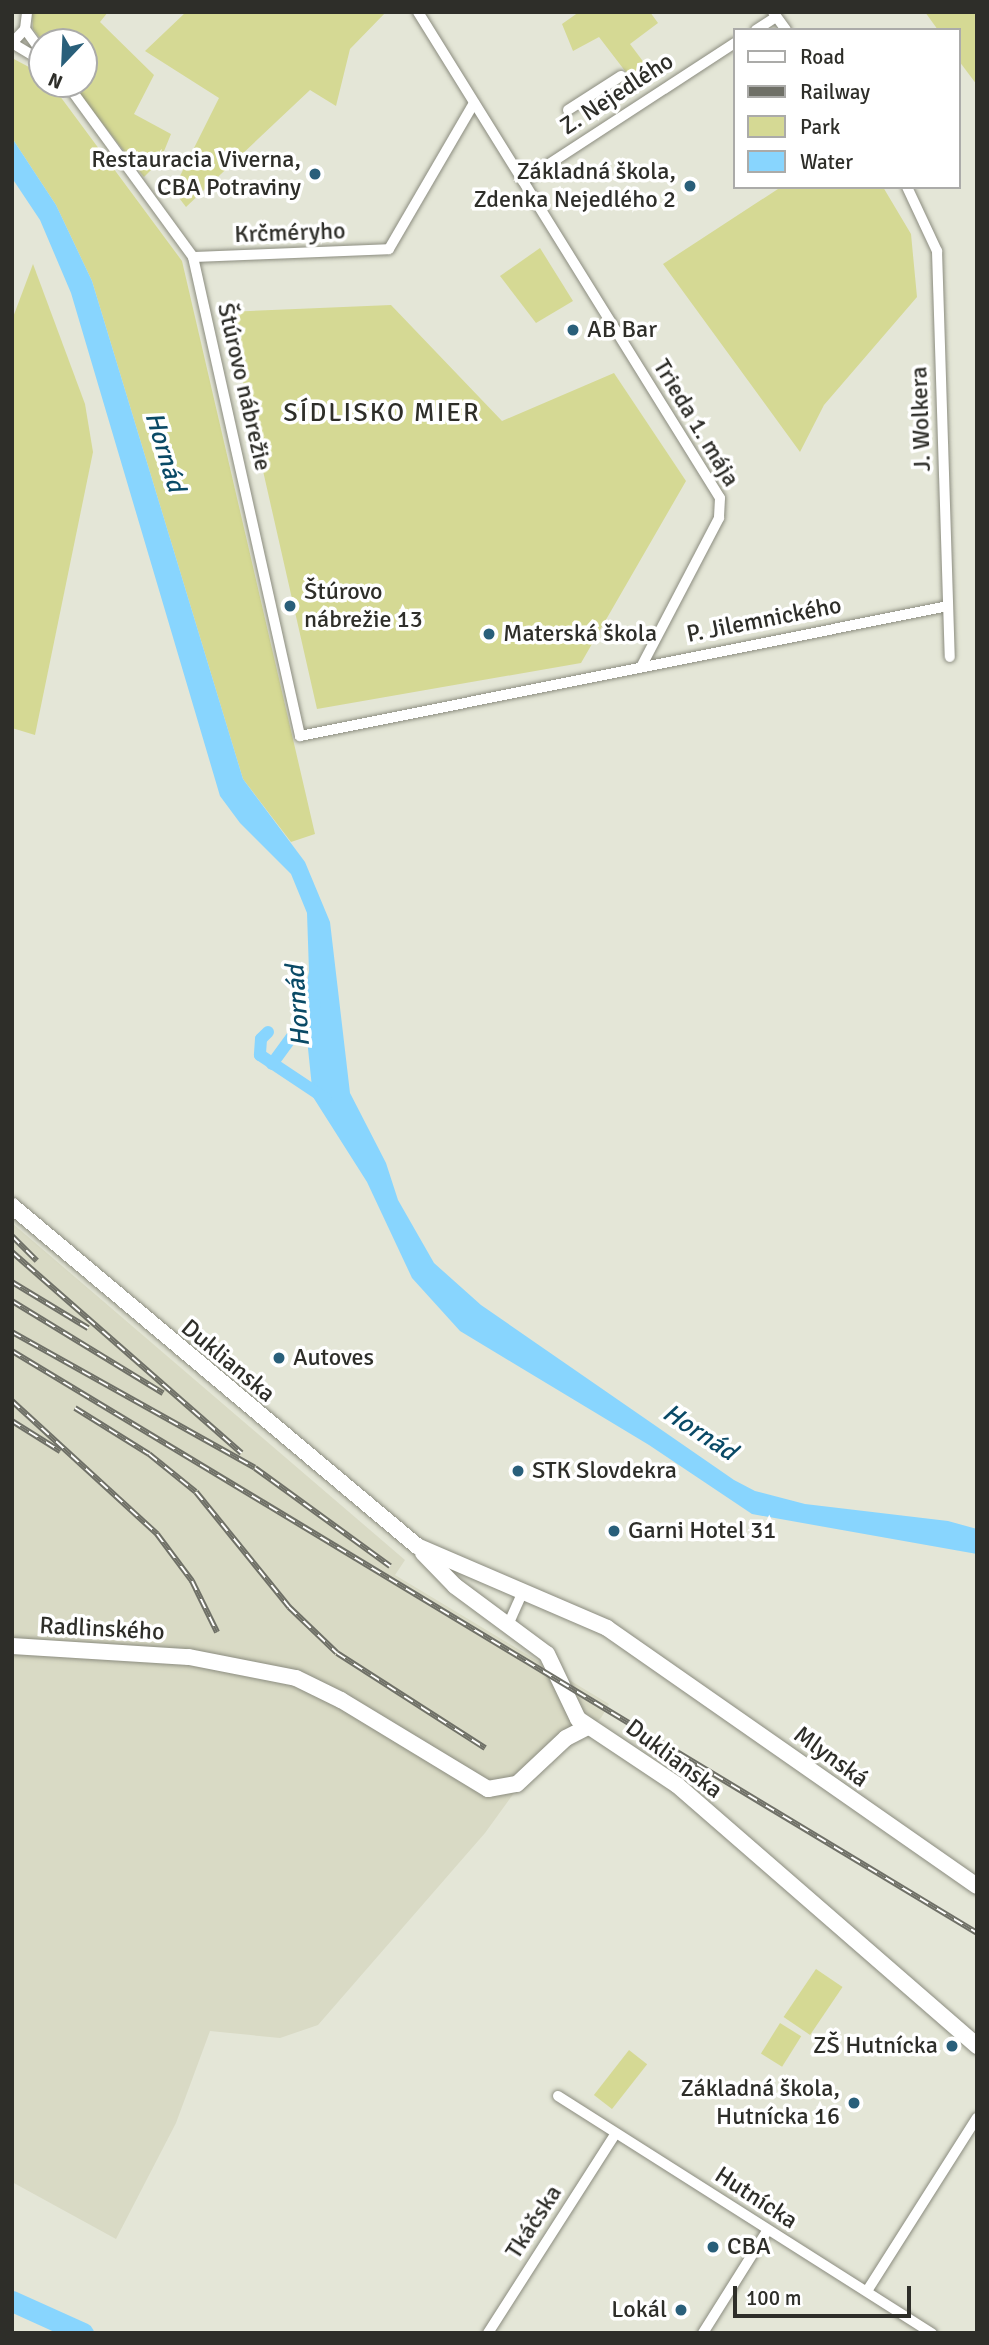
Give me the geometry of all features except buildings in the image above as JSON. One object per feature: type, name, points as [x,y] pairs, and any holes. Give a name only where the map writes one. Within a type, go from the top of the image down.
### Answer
[{"type":"street","points":[[27,12],[25,29],[12,43],[28,53]]},
{"type":"street","name":"Trieda 1. mája","points":[[418,12],[720,498],[719,518],[642,665]]},
{"type":"street","points":[[758,28],[774,15]]},
{"type":"street","points":[[25,29],[28,33]]},
{"type":"street","name":"Z. Nejedlého","points":[[523,181],[734,44]]},
{"type":"street","name":"Z. Nejedlého","points":[[568,110],[621,76]]},
{"type":"street","name":"Štúrovo nábrežie","points":[[77,98],[193,257],[300,736]]},
{"type":"street","name":"Krčméryho","points":[[193,257],[389,248],[474,103]]},
{"type":"street","name":"J. Wolkera","points":[[908,189],[937,251],[950,657]]},
{"type":"street","name":"P. Jilemnického","points":[[300,736],[642,665],[948,606]]},
{"type":"street","name":"Duklianska","points":[[12,1206],[417,1546]]},
{"type":"street","points":[[417,1546],[445,1577],[550,1657],[573,1712],[588,1727]]},
{"type":"street","name":"Mlynská","points":[[417,1546],[607,1628],[660,1662],[977,1886]]},
{"type":"street","points":[[508,1625],[522,1593]]},
{"type":"street","name":"Radlinského","points":[[12,1646],[189,1657]]},
{"type":"street","name":"Duklianska","points":[[189,1657],[277,1673],[318,1687],[488,1789],[517,1784],[566,1738],[588,1727],[627,1747],[677,1784],[977,2046]]},
{"type":"street","name":"Hutnícka","points":[[558,2096],[932,2333]]},
{"type":"street","points":[[867,2291],[975,2124]]},
{"type":"street","name":"Tkáčska","points":[[488,2333],[616,2133]]},
{"type":"street","points":[[703,2333],[768,2231]]},
{"type":"shaded area","points":[[12,1223],[405,1560],[395,1575],[609,1704],[601,1718],[522,1782],[485,1833],[318,2025],[280,2038],[210,2031],[176,2123],[116,2239],[12,2182]]},
{"type":"green space","points":[[108,12],[100,22],[154,75],[134,114],[171,134],[160,161],[144,177],[83,98],[98,98],[98,28],[33,28],[32,13]]},
{"type":"green space","points":[[186,12],[386,12],[350,49],[336,106],[310,90],[186,207],[173,190],[219,98],[145,51]]},
{"type":"green space","points":[[579,12],[650,12],[658,23],[630,44],[651,72],[632,80],[599,37],[573,51],[562,24]]},
{"type":"green space","points":[[925,12],[977,12],[977,85],[961,64],[961,28],[937,28]]},
{"type":"green space","points":[[12,58],[28,67],[28,98],[61,98],[182,261],[315,834],[291,842],[243,779],[92,281],[56,205],[12,138]]},
{"type":"green space","points":[[778,189],[884,189],[911,234],[917,297],[824,405],[800,452],[663,264]]},
{"type":"green space","points":[[540,248],[573,301],[536,323],[500,276]]},
{"type":"green space","points":[[33,264],[85,404],[93,452],[35,735],[12,728],[12,320]]},
{"type":"green space","points":[[391,305],[502,421],[614,373],[686,481],[581,663],[317,709],[227,312]]},
{"type":"green space","points":[[816,1969],[843,1987],[810,2035],[784,2017]]},
{"type":"green space","points":[[780,2023],[801,2036],[782,2067],[761,2054]]},
{"type":"green space","points":[[629,2050],[647,2064],[612,2109],[594,2095]]},
{"type":"water","points":[[12,138],[56,205],[92,281],[243,779],[305,862],[330,922],[350,1093],[386,1163],[398,1200],[434,1263],[481,1305],[734,1480],[755,1491],[805,1504],[948,1521],[977,1529],[977,1554],[752,1514],[649,1445],[460,1331],[412,1278],[367,1182],[313,1097],[303,1000],[309,972],[307,913],[291,874],[240,823],[220,796],[71,293],[40,220],[12,178]]},
{"type":"waterway","name":"Hornád","points":[[272,1064],[315,1005]]},
{"type":"waterway","points":[[268,1032],[261,1039],[260,1055],[326,1099]]},
{"type":"waterway","points":[[12,2301],[83,2333]]},
{"type":"railway","points":[[12,1236],[37,1261]]},
{"type":"railway","points":[[12,1252],[242,1453]]},
{"type":"railway","points":[[12,1282],[88,1328]]},
{"type":"railway","points":[[12,1301],[163,1393]]},
{"type":"railway","points":[[12,1332],[255,1468],[390,1566]]},
{"type":"railway","points":[[12,1351],[977,1933]]},
{"type":"railway","points":[[12,1401],[157,1534],[192,1581],[217,1632]]},
{"type":"railway","points":[[75,1408],[149,1454],[196,1492],[289,1607],[337,1653],[485,1748]]},
{"type":"railway","points":[[12,1421],[60,1451]]},
{"type":"place","name":"Restauracia Viverna, CBA Potraviny","points":[[315,174]]},
{"type":"place","name":"Základná škola, Zdenka Nejedlého 2","points":[[690,186]]},
{"type":"place","name":"AB Bar","points":[[573,330]]},
{"type":"place","name":"Štúrovo nábrežie 13","points":[[290,606]]},
{"type":"place","name":"Materská škola","points":[[489,634]]},
{"type":"place","name":"Autoves","points":[[279,1358]]},
{"type":"place","name":"STK Slovdekra","points":[[518,1471]]},
{"type":"place","name":"Garni Hotel 31","points":[[614,1531]]},
{"type":"place","name":"ZŠ Hutnícka","points":[[952,2046]]},
{"type":"place","name":"Základná škola, Hutnícka 16","points":[[854,2103]]},
{"type":"place","name":"CBA","points":[[713,2247]]},
{"type":"place","name":"Lokál","points":[[681,2310]]},
{"type":"district","name":"SÍDLISKO MIER","points":[[382,414]]}]
